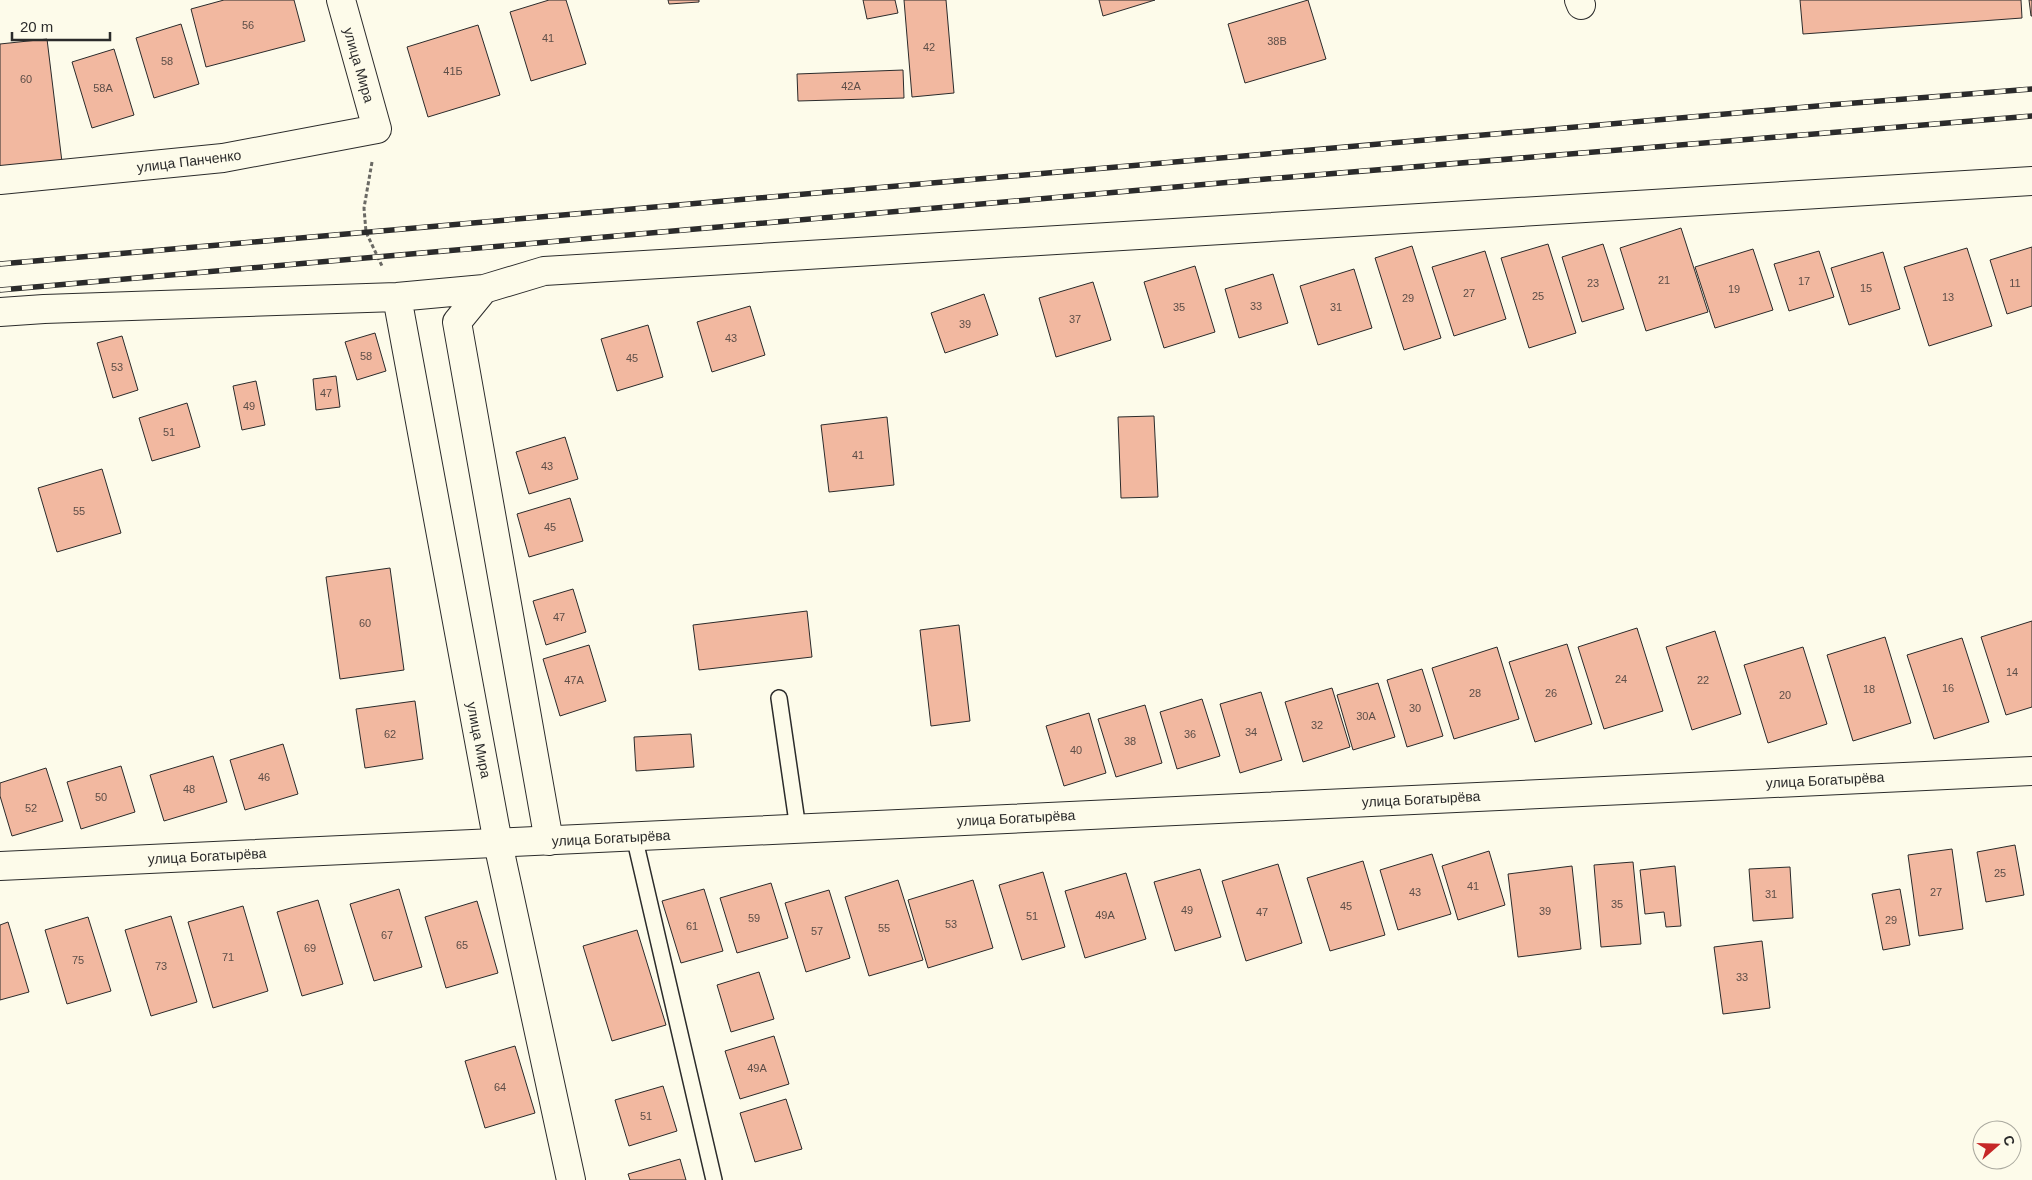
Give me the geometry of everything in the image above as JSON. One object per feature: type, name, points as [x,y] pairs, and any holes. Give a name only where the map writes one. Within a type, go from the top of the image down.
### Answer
[{"type":"street","name":"улица Мира","points":[[341,0],[377,129]]},
{"type":"street","name":"улица Панченко","points":[[0,180],[223,158],[377,129]]},
{"type":"street","points":[[0,312],[397,298],[484,288],[544,271],[2032,181]]},
{"type":"street","points":[[484,288],[457,322],[548,840]]},
{"type":"street","name":"улица Мира","points":[[397,298],[498,843],[571,1180]]},
{"type":"street","name":"улица Богатырёва","points":[[0,866],[2032,770]]},
{"type":"lane","points":[[779,698],[798,829]]},
{"type":"lane","points":[[634,836],[714,1180]]},
{"type":"path","points":[[377,129],[364,208],[366,232],[397,298]]},
{"type":"building","points":[[224,0],[294,0],[305,41],[206,67],[191,9]]},
{"type":"building","points":[[549,0],[566,0],[586,64],[531,81],[510,12]]},
{"type":"building","points":[[668,0],[699,0],[699,2],[669,4]]},
{"type":"building","points":[[863,0],[895,0],[898,13],[867,19]]},
{"type":"building","points":[[904,0],[946,0],[954,93],[912,97]]},
{"type":"building","points":[[1099,0],[1155,0],[1103,16]]},
{"type":"building","points":[[1308,0],[1326,59],[1245,83],[1228,24]]},
{"type":"building","points":[[1800,0],[2021,0],[2022,18],[1803,34]]},
{"type":"building","points":[[2029,0],[2032,0],[2032,16],[2031,16]]},
{"type":"building","points":[[181,24],[199,84],[154,98],[136,38]]},
{"type":"building","points":[[478,25],[500,95],[428,117],[407,47]]},
{"type":"building","points":[[47,39],[62,162],[0,169],[0,44]]},
{"type":"building","points":[[114,49],[134,115],[92,128],[72,62]]},
{"type":"building","points":[[903,70],[904,98],[798,101],[797,74]]},
{"type":"building","points":[[1681,228],[1708,312],[1646,331],[1620,248]]},
{"type":"building","points":[[1548,244],[1576,333],[1529,348],[1501,258]]},
{"type":"building","points":[[1603,244],[1624,309],[1582,322],[1562,257]]},
{"type":"building","points":[[1412,246],[1441,338],[1404,350],[1375,258]]},
{"type":"building","points":[[2032,247],[2032,306],[2007,314],[1990,260]]},
{"type":"building","points":[[1967,248],[1992,326],[1929,346],[1904,267]]},
{"type":"building","points":[[1753,249],[1773,310],[1715,328],[1695,267]]},
{"type":"building","points":[[1485,251],[1506,319],[1454,336],[1432,267]]},
{"type":"building","points":[[1819,251],[1834,297],[1789,311],[1774,264]]},
{"type":"building","points":[[1883,252],[1900,309],[1849,325],[1831,268]]},
{"type":"building","points":[[1195,266],[1215,332],[1164,348],[1144,282]]},
{"type":"building","points":[[1354,269],[1372,328],[1318,345],[1300,286]]},
{"type":"building","points":[[1273,274],[1288,323],[1239,338],[1225,289]]},
{"type":"building","points":[[1093,282],[1111,340],[1056,357],[1039,298]]},
{"type":"building","points":[[984,294],[998,335],[945,353],[931,313]]},
{"type":"building","points":[[750,306],[765,355],[712,372],[697,322]]},
{"type":"building","points":[[648,325],[663,377],[617,391],[601,339]]},
{"type":"building","points":[[375,333],[386,371],[357,380],[345,342]]},
{"type":"building","points":[[122,336],[138,390],[113,398],[97,343]]},
{"type":"building","points":[[336,376],[340,407],[316,410],[313,379]]},
{"type":"building","points":[[256,381],[265,425],[242,430],[233,386]]},
{"type":"building","points":[[187,403],[200,447],[152,461],[139,418]]},
{"type":"building","points":[[1154,416],[1158,497],[1121,498],[1118,417]]},
{"type":"building","points":[[887,417],[894,485],[829,492],[821,425]]},
{"type":"building","points":[[565,437],[578,479],[529,494],[516,452]]},
{"type":"building","points":[[102,469],[121,533],[57,552],[38,488]]},
{"type":"building","points":[[570,498],[583,541],[529,557],[517,514]]},
{"type":"building","points":[[390,568],[404,670],[340,679],[326,577]]},
{"type":"building","points":[[573,589],[586,632],[546,645],[533,601]]},
{"type":"building","points":[[807,611],[812,657],[699,670],[693,625]]},
{"type":"building","points":[[2032,621],[2032,707],[2006,715],[1981,637]]},
{"type":"building","points":[[959,625],[970,721],[931,726],[920,630]]},
{"type":"building","points":[[1637,628],[1663,711],[1604,729],[1578,647]]},
{"type":"building","points":[[1715,631],[1741,714],[1692,730],[1666,647]]},
{"type":"building","points":[[1885,637],[1911,723],[1853,741],[1827,655]]},
{"type":"building","points":[[1962,638],[1989,722],[1934,739],[1907,655]]},
{"type":"building","points":[[1567,644],[1592,724],[1535,742],[1509,662]]},
{"type":"building","points":[[589,645],[606,701],[560,716],[543,659]]},
{"type":"building","points":[[1497,647],[1519,719],[1454,739],[1432,668]]},
{"type":"building","points":[[1803,647],[1827,724],[1768,743],[1744,665]]},
{"type":"building","points":[[1422,669],[1443,736],[1407,747],[1387,680]]},
{"type":"building","points":[[1378,683],[1395,737],[1353,750],[1337,695]]},
{"type":"building","points":[[1332,688],[1350,747],[1303,762],[1285,702]]},
{"type":"building","points":[[1261,692],[1282,760],[1240,773],[1220,704]]},
{"type":"building","points":[[1202,699],[1220,756],[1177,769],[1160,712]]},
{"type":"building","points":[[415,701],[423,759],[365,768],[356,709]]},
{"type":"building","points":[[1145,705],[1162,763],[1116,777],[1098,719]]},
{"type":"building","points":[[1089,713],[1106,773],[1064,786],[1046,726]]},
{"type":"building","points":[[691,734],[694,767],[636,771],[634,737]]},
{"type":"building","points":[[283,744],[298,794],[245,810],[230,760]]},
{"type":"building","points":[[213,756],[227,802],[164,821],[150,775]]},
{"type":"building","points":[[121,766],[135,812],[81,829],[67,782]]},
{"type":"building","points":[[46,768],[63,821],[12,836],[0,796],[0,783]]},
{"type":"building","points":[[2015,845],[2024,895],[1986,902],[1977,852]]},
{"type":"building","points":[[1952,849],[1963,929],[1919,936],[1908,855]]},
{"type":"building","points":[[1489,851],[1505,905],[1458,920],[1442,866]]},
{"type":"building","points":[[1432,854],[1451,914],[1398,930],[1380,870]]},
{"type":"building","points":[[1363,861],[1385,935],[1330,951],[1307,878]]},
{"type":"building","points":[[1633,862],[1641,944],[1601,947],[1594,865]]},
{"type":"building","points":[[1278,864],[1302,943],[1246,961],[1222,881]]},
{"type":"building","points":[[1572,866],[1581,949],[1518,957],[1508,874]]},
{"type":"building","points":[[1675,866],[1681,926],[1666,927],[1664,912],[1645,914],[1640,870]]},
{"type":"building","points":[[1790,867],[1793,918],[1753,921],[1749,869]]},
{"type":"building","points":[[1200,869],[1221,937],[1175,951],[1154,882]]},
{"type":"building","points":[[1043,872],[1065,947],[1022,960],[999,885]]},
{"type":"building","points":[[1126,873],[1146,939],[1085,958],[1065,891]]},
{"type":"building","points":[[898,880],[923,960],[869,976],[845,897]]},
{"type":"building","points":[[973,880],[993,948],[928,968],[908,900]]},
{"type":"building","points":[[771,883],[788,938],[737,953],[720,898]]},
{"type":"building","points":[[399,889],[422,967],[374,981],[350,904]]},
{"type":"building","points":[[704,889],[723,951],[681,963],[662,901]]},
{"type":"building","points":[[1900,889],[1910,945],[1883,950],[1872,894]]},
{"type":"building","points":[[829,890],[850,958],[806,972],[785,903]]},
{"type":"building","points":[[318,900],[343,984],[302,996],[277,912]]},
{"type":"building","points":[[477,901],[498,973],[446,988],[425,917]]},
{"type":"building","points":[[243,906],[268,991],[213,1008],[188,922]]},
{"type":"building","points":[[171,916],[197,1002],[151,1016],[125,930]]},
{"type":"building","points":[[88,917],[111,991],[67,1004],[45,930]]},
{"type":"building","points":[[8,922],[29,992],[0,1000],[0,925]]},
{"type":"building","points":[[637,930],[666,1025],[612,1041],[583,946]]},
{"type":"building","points":[[1762,941],[1770,1008],[1723,1014],[1714,947]]},
{"type":"building","points":[[759,972],[774,1019],[731,1032],[717,985]]},
{"type":"building","points":[[774,1036],[789,1084],[740,1099],[725,1051]]},
{"type":"building","points":[[515,1046],[535,1113],[485,1128],[465,1061]]},
{"type":"building","points":[[663,1086],[677,1131],[629,1146],[615,1100]]},
{"type":"building","points":[[786,1099],[802,1149],[755,1162],[740,1113]]},
{"type":"building","points":[[680,1159],[686,1180],[630,1180],[628,1174]]},
{"type":"railway","points":[[0,264],[2032,89]]},
{"type":"railway","points":[[0,290],[1266,179],[2032,116]]}]
